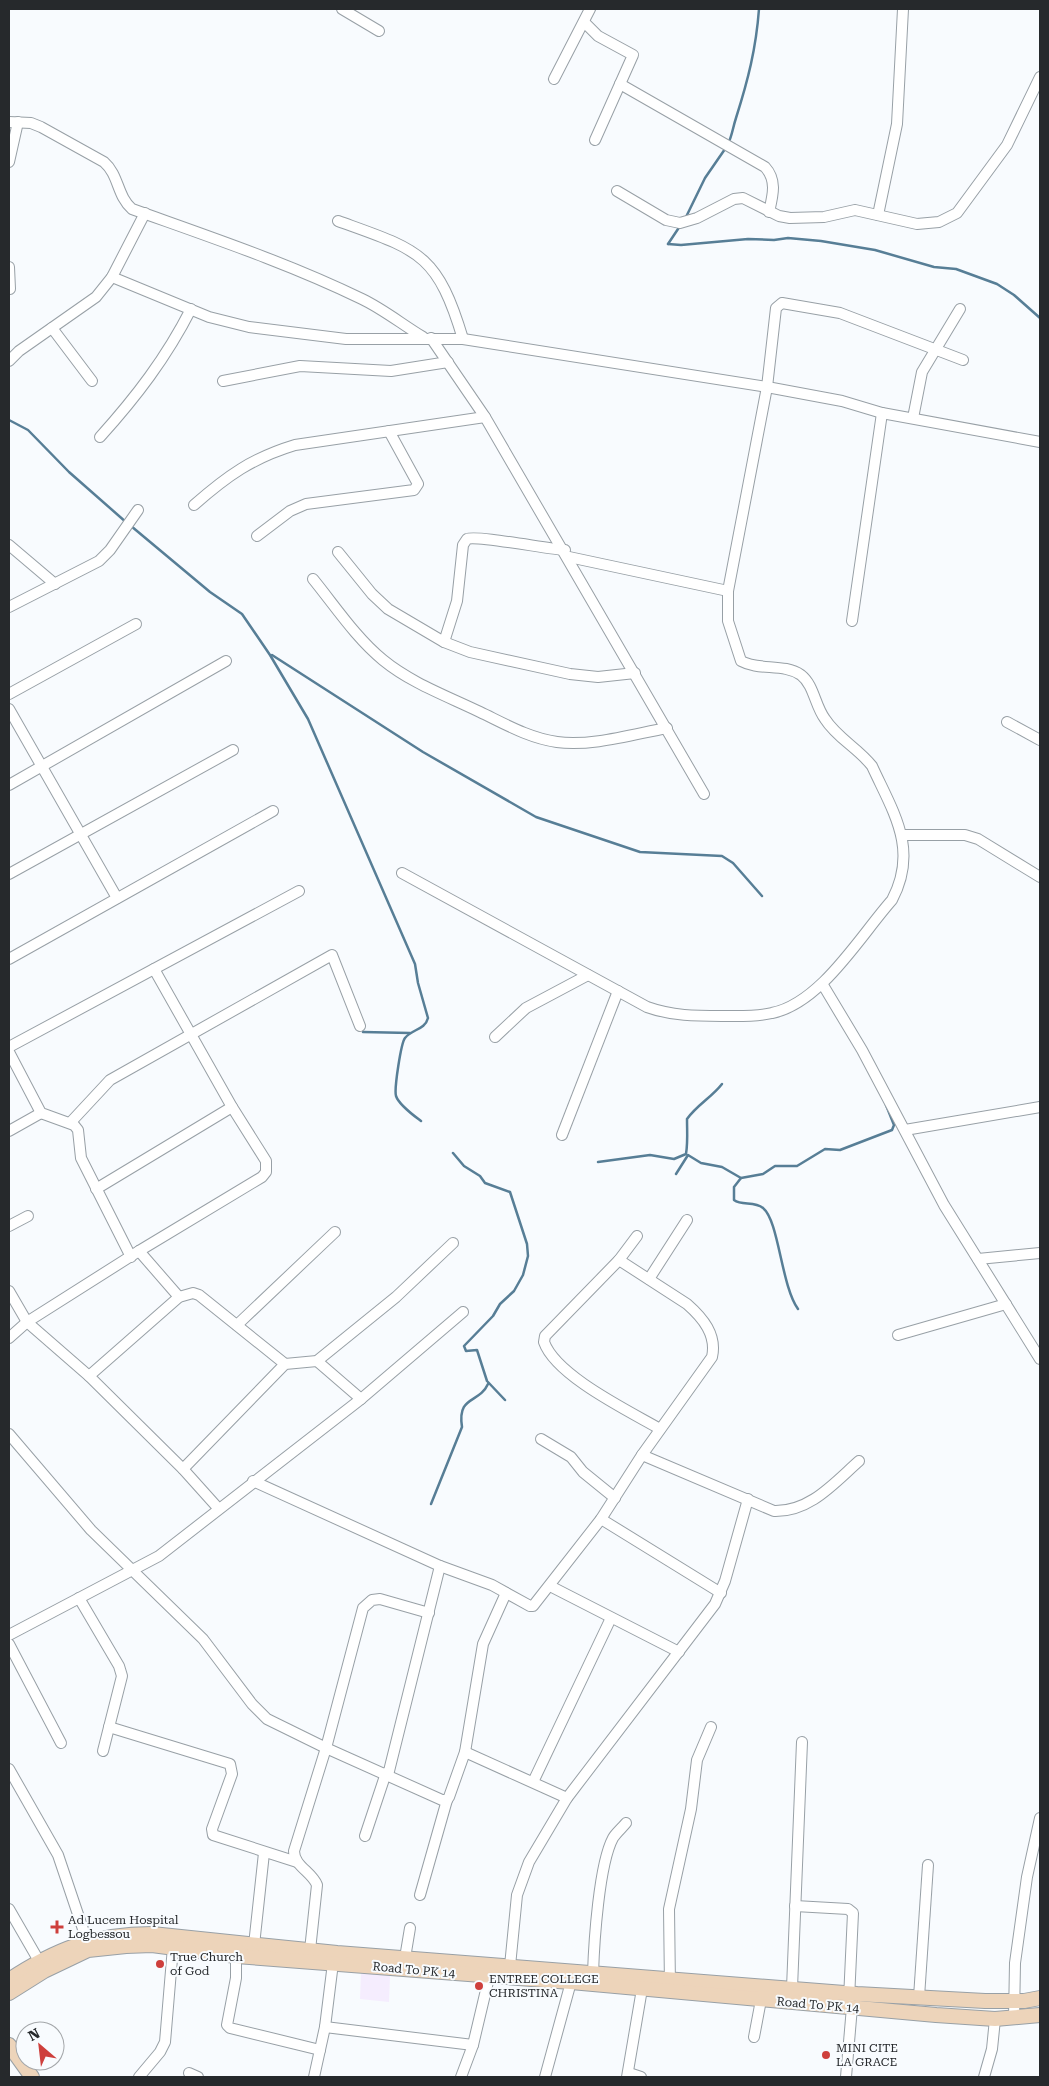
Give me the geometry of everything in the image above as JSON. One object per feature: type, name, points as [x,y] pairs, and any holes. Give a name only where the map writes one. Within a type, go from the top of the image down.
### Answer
[{"type":"main road","name":"Road To PK 14","points":[[9,1980],[39,1961],[87,1941],[128,1934],[152,1934],[405,1958],[571,1982],[642,1989],[670,1985],[792,1988],[850,2002],[919,1997],[1014,2001],[1040,1998]]},
{"type":"main road","name":"Road To PK 14","points":[[9,1993],[44,1971],[88,1950],[126,1946],[173,1947],[236,1956],[490,1971],[510,1966],[593,1974],[761,2000],[850,2002],[996,2019],[1040,2015]]},
{"type":"main road","points":[[9,2045],[32,2077]]},
{"type":"street","points":[[342,9],[379,30]]},
{"type":"street","points":[[554,79],[590,9]]},
{"type":"street","points":[[878,215],[897,124],[903,9]]},
{"type":"street","points":[[584,22],[598,36],[633,55],[595,140]]},
{"type":"street","points":[[617,191],[672,222],[688,221],[734,199],[743,198],[753,201],[769,212],[779,216],[802,220],[855,210],[928,224],[939,222],[958,213],[1007,145],[1040,77]]},
{"type":"street","points":[[620,84],[765,167],[769,172],[774,190],[769,212]]},
{"type":"street","points":[[9,162],[14,122],[41,127],[104,162],[112,169],[127,204],[145,213],[255,253],[364,300],[428,338],[448,362],[485,416],[636,673],[704,794]]},
{"type":"street","points":[[9,362],[52,328],[96,297],[112,277],[145,213]]},
{"type":"street","points":[[338,221],[399,243],[423,259],[445,287],[462,339]]},
{"type":"street","points":[[9,267],[10,289]]},
{"type":"street","points":[[112,277],[229,323],[307,336],[346,339],[462,339],[767,387],[842,401],[882,413],[1040,442]]},
{"type":"street","points":[[402,873],[647,1007],[664,1013],[682,1016],[749,1016],[772,1013],[789,1008],[823,985],[892,900],[903,873],[903,835],[872,766],[865,756],[830,727],[823,717],[808,683],[801,675],[791,670],[749,666],[741,661],[728,621],[728,591],[767,387],[776,308],[782,303],[840,313],[963,360]]},
{"type":"street","points":[[100,437],[137,396],[174,342],[191,309]]},
{"type":"street","points":[[913,418],[922,372],[960,309]]},
{"type":"street","points":[[52,328],[92,381]]},
{"type":"street","points":[[223,381],[300,366],[315,365],[391,371],[448,362]]},
{"type":"street","points":[[852,621],[882,413]]},
{"type":"street","points":[[194,505],[227,477],[269,453],[296,445],[485,416]]},
{"type":"street","points":[[257,536],[290,511],[306,504],[414,490],[418,484],[389,431]]},
{"type":"street","points":[[9,607],[99,561],[110,550],[138,510]]},
{"type":"street","points":[[444,642],[456,601],[463,545],[467,540],[477,537],[567,554],[728,591]]},
{"type":"street","points":[[9,546],[54,584]]},
{"type":"street","points":[[338,552],[372,594],[388,608],[444,642],[470,652],[570,674],[598,676],[636,673]]},
{"type":"street","points":[[313,579],[367,645],[383,660],[432,689],[506,725],[536,737],[559,742],[585,742],[667,728]]},
{"type":"street","points":[[9,694],[136,624]]},
{"type":"street","points":[[9,785],[226,661]]},
{"type":"street","points":[[9,709],[117,898]]},
{"type":"street","points":[[1007,722],[1040,740]]},
{"type":"street","points":[[9,874],[233,750]]},
{"type":"street","points":[[9,959],[272,811]]},
{"type":"street","points":[[903,835],[965,835],[1040,877]]},
{"type":"street","points":[[9,1048],[299,890]]},
{"type":"street","points":[[70,1124],[110,1080],[332,955],[360,1026]]},
{"type":"street","points":[[9,1337],[27,1322],[262,1177],[266,1172],[266,1161],[232,1107],[154,969]]},
{"type":"street","points":[[495,1037],[526,1008],[588,975]]},
{"type":"street","points":[[823,985],[862,1050],[944,1205],[1040,1359]]},
{"type":"street","points":[[562,1135],[618,991]]},
{"type":"street","points":[[9,1052],[41,1113],[70,1124],[78,1130],[79,1152],[96,1189],[135,1254],[179,1297]]},
{"type":"street","points":[[96,1189],[232,1107]]},
{"type":"street","points":[[904,1130],[1040,1107]]},
{"type":"street","points":[[9,1131],[41,1113]]},
{"type":"street","points":[[9,1226],[28,1216]]},
{"type":"street","points":[[649,1279],[687,1220]]},
{"type":"street","points":[[237,1325],[336,1232]]},
{"type":"street","points":[[637,1236],[619,1260],[545,1336],[544,1342],[558,1362],[583,1383],[660,1430]]},
{"type":"street","points":[[182,1469],[285,1364],[317,1361],[396,1297],[453,1242]]},
{"type":"street","points":[[978,1259],[1040,1253]]},
{"type":"street","points":[[253,1481],[440,1566],[492,1585],[533,1606],[602,1519],[642,1455],[712,1357],[714,1348],[709,1329],[696,1312],[619,1260]]},
{"type":"street","points":[[9,1291],[27,1322],[89,1376],[182,1469],[218,1508]]},
{"type":"street","points":[[89,1376],[179,1297],[193,1293],[199,1295],[285,1364]]},
{"type":"street","points":[[898,1335],[1006,1304]]},
{"type":"street","points":[[9,1635],[160,1556],[218,1508],[361,1399],[463,1312]]},
{"type":"street","points":[[317,1361],[361,1399]]},
{"type":"street","points":[[9,1434],[77,1516],[203,1638],[260,1713],[267,1719],[326,1748],[447,1800]]},
{"type":"street","points":[[541,1439],[571,1457],[582,1472],[615,1498]]},
{"type":"street","points":[[642,1455],[774,1511],[789,1511],[818,1497],[859,1461]]},
{"type":"street","points":[[510,1966],[517,1895],[529,1862],[567,1798],[679,1652],[721,1593],[748,1500]]},
{"type":"street","points":[[602,1519],[721,1593]]},
{"type":"street","points":[[365,1836],[387,1774],[440,1566]]},
{"type":"street","points":[[550,1586],[679,1652]]},
{"type":"street","points":[[420,1894],[447,1800],[465,1752],[483,1644],[506,1593]]},
{"type":"street","points":[[80,1598],[122,1676],[103,1751]]},
{"type":"street","points":[[297,1862],[294,1851],[326,1748],[363,1608],[372,1600],[380,1599],[428,1613]]},
{"type":"street","points":[[533,1782],[611,1618]]},
{"type":"street","points":[[9,1644],[61,1743]]},
{"type":"street","points":[[109,1727],[230,1764],[232,1774],[212,1829],[213,1835],[264,1853],[297,1862],[315,1878],[317,1885],[310,1950]]},
{"type":"street","points":[[670,1985],[669,1909],[691,1809],[697,1760],[711,1727]]},
{"type":"street","points":[[792,1988],[802,1742]]},
{"type":"street","points":[[465,1752],[567,1798]]},
{"type":"street","points":[[9,1768],[58,1855],[87,1941]]},
{"type":"street","points":[[1014,2018],[1015,1963],[1027,1877],[1040,1818]]},
{"type":"street","points":[[593,1974],[597,1918],[609,1851],[613,1838],[626,1823]]},
{"type":"street","points":[[254,1945],[264,1853]]},
{"type":"street","points":[[919,1997],[928,1865]]},
{"type":"street","points":[[795,1906],[848,1909],[852,1913],[846,2077]]},
{"type":"street","points":[[9,1909],[39,1961]]},
{"type":"street","points":[[405,1958],[410,1928]]},
{"type":"street","points":[[139,2077],[160,2052],[165,2042],[173,1947]]},
{"type":"street","points":[[236,1956],[236,1978],[227,2025],[230,2028],[320,2050]]},
{"type":"street","points":[[314,2077],[325,2027],[333,1962]]},
{"type":"street","points":[[461,2077],[474,2045],[490,1971]]},
{"type":"street","points":[[545,2077],[571,1982]]},
{"type":"street","points":[[641,2077],[628,2075],[642,1989]]},
{"type":"street","points":[[754,2037],[761,2000]]},
{"type":"street","points":[[984,2077],[992,2048],[996,2019]]},
{"type":"street","points":[[325,2027],[474,2045]]},
{"type":"shaded area","points":[[361,1973],[378,1973],[390,1976],[389,2002],[360,1999]]},
{"type":"waterway","points":[[728,144],[751,64],[759,9]]},
{"type":"waterway","points":[[686,217],[705,178],[725,149]]},
{"type":"waterway","points":[[668,244],[680,226]]},
{"type":"waterway","points":[[668,244],[681,245],[748,239],[774,240],[788,238],[821,241],[875,250],[934,267],[956,269],[997,284],[1014,295],[1040,318]]},
{"type":"waterway","points":[[9,420],[28,430],[69,472],[127,523]]},
{"type":"waterway","points":[[131,526],[210,592],[242,614],[270,655],[308,719],[415,964],[418,983],[428,1018],[424,1025],[408,1035],[403,1042],[398,1066],[396,1096],[400,1103],[421,1121]]},
{"type":"waterway","points":[[272,655],[423,752],[536,817],[640,852],[722,856],[733,863],[762,896]]},
{"type":"waterway","points":[[363,1032],[410,1033]]},
{"type":"waterway","points":[[598,1162],[650,1155],[674,1159],[686,1154],[687,1119],[722,1084]]},
{"type":"waterway","points":[[676,1174],[688,1155],[701,1163],[722,1167],[741,1178],[763,1174],[775,1166],[797,1166],[825,1149],[840,1150],[892,1130],[894,1125],[886,1105]]},
{"type":"waterway","points":[[453,1153],[464,1166],[480,1176],[485,1183],[510,1192],[527,1244],[528,1256],[523,1275],[514,1291],[500,1304],[493,1316],[464,1346],[466,1351],[477,1350],[487,1381],[505,1400]]},
{"type":"waterway","points":[[741,1178],[734,1187],[734,1200],[759,1206],[768,1215],[777,1239],[792,1298],[798,1309]]},
{"type":"waterway","points":[[431,1504],[462,1427],[461,1417],[463,1410],[488,1384]]},
{"type":"place","name":"Ad Lucem Hospital Logbessou","points":[[57,1927]]},
{"type":"place","name":"True Church of God","points":[[160,1964]]},
{"type":"place","name":"ENTREE COLLEGE CHRISTINA","points":[[479,1986]]},
{"type":"place","name":"MINI CITE LA GRACE","points":[[826,2055]]}]
